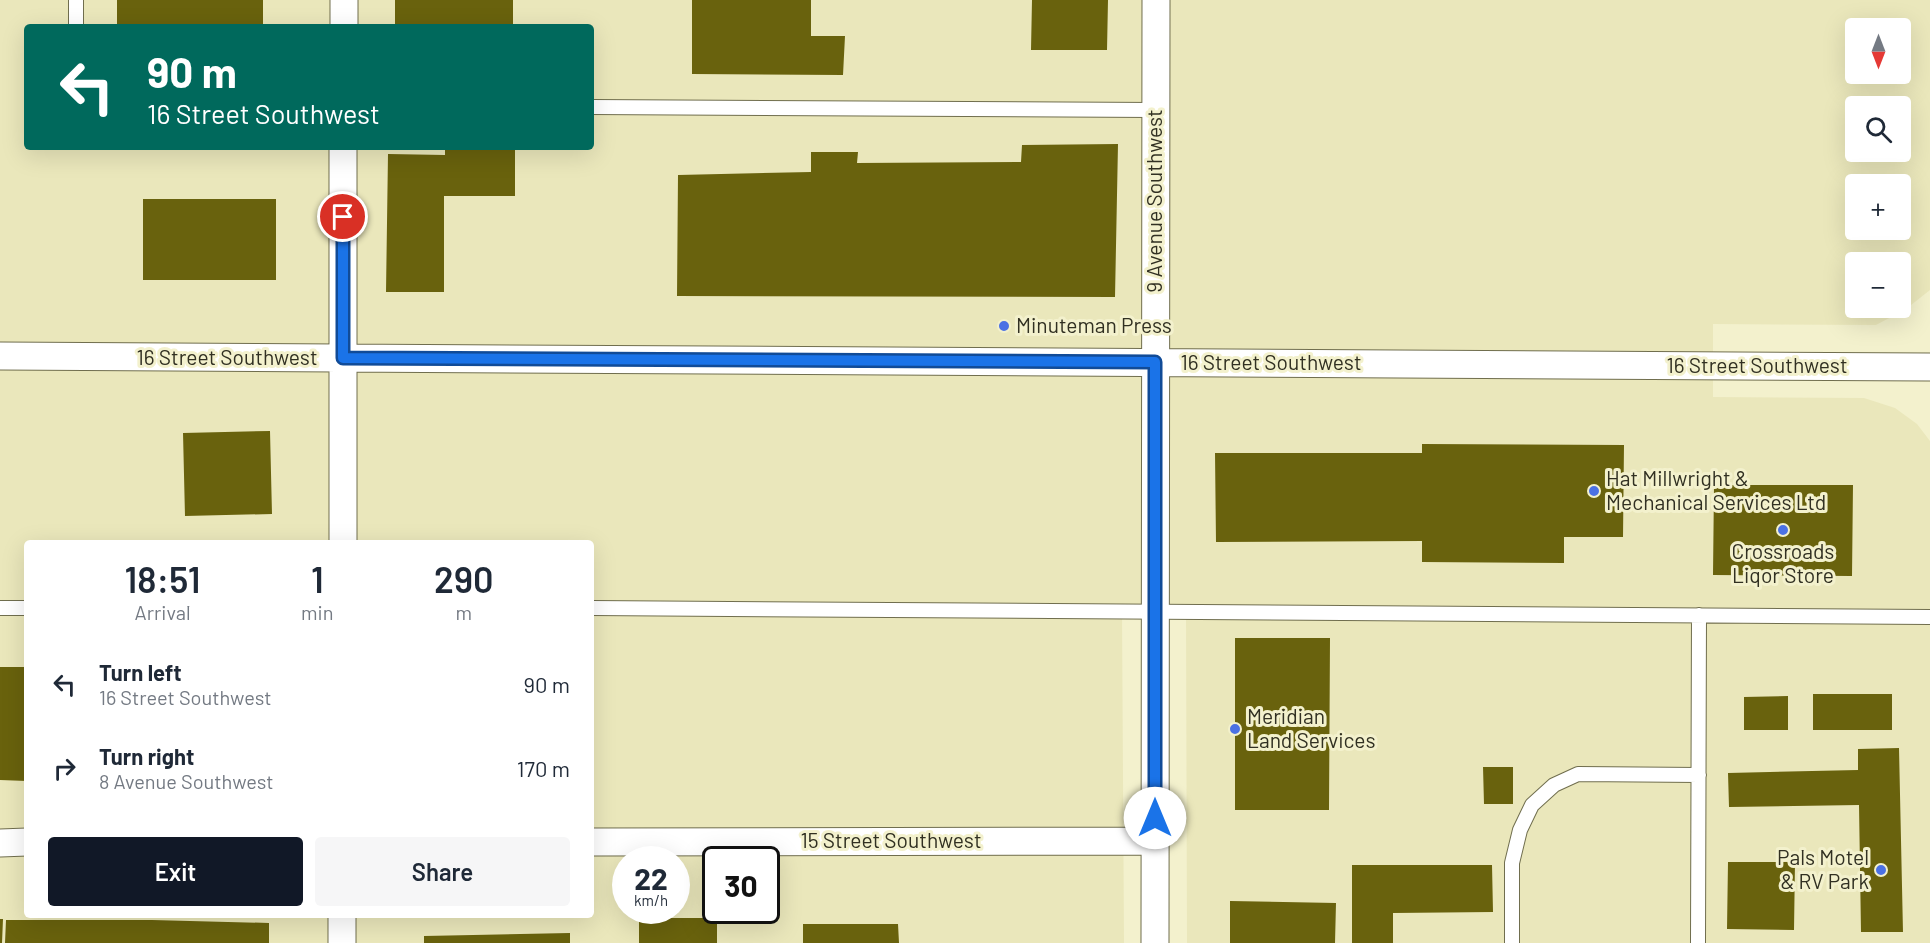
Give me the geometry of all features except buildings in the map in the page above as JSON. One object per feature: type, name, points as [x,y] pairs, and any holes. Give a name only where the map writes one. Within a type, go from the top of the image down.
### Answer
[{"type":"street","points":[[344,0],[344,24]]},
{"type":"street","name":"9 Avenue Southwest","points":[[1155,943],[1156,0]]},
{"type":"street","points":[[343,150],[343,540]]},
{"type":"street","name":"16 Street Southwest","points":[[0,356],[1930,367]]},
{"type":"street","name":"15 Street Southwest","points":[[594,842],[1155,841]]},
{"type":"street","points":[[0,843],[24,843]]},
{"type":"street","points":[[342,918],[342,943]]},
{"type":"lane","points":[[76,0],[76,24]]},
{"type":"lane","points":[[594,107],[1155,110]]},
{"type":"lane","points":[[0,608],[24,608]]},
{"type":"lane","points":[[594,608],[1930,617]]},
{"type":"lane","points":[[1698,943],[1699,615]]},
{"type":"lane","points":[[1512,943],[1512,863],[1520,830],[1532,805],[1554,785],[1578,774],[1699,775]]},
{"type":"shaded area","points":[[0,0],[1930,0],[1930,290],[1911,305],[1911,252],[1845,252],[1845,318],[1889,318],[1876,325],[1713,324],[1713,397],[1864,398],[1895,408],[1917,424],[1930,441],[1930,943],[1187,943],[1186,612],[1122,612],[1124,943],[0,943]]},
{"type":"place","name":"Minuteman Press","points":[[1004,326]]},
{"type":"place","name":"Hat Millwright & Mechanical Services Ltd","points":[[1594,491]]},
{"type":"place","name":"Crossroads Liqor Store","points":[[1783,530]]},
{"type":"place","name":"Meridian Land Services","points":[[1235,729]]},
{"type":"place","name":"Pals Motel & RV Park","points":[[1881,870]]},
{"type":"route","points":[[343,217],[343,358],[1155,362],[1155,818]]}]
